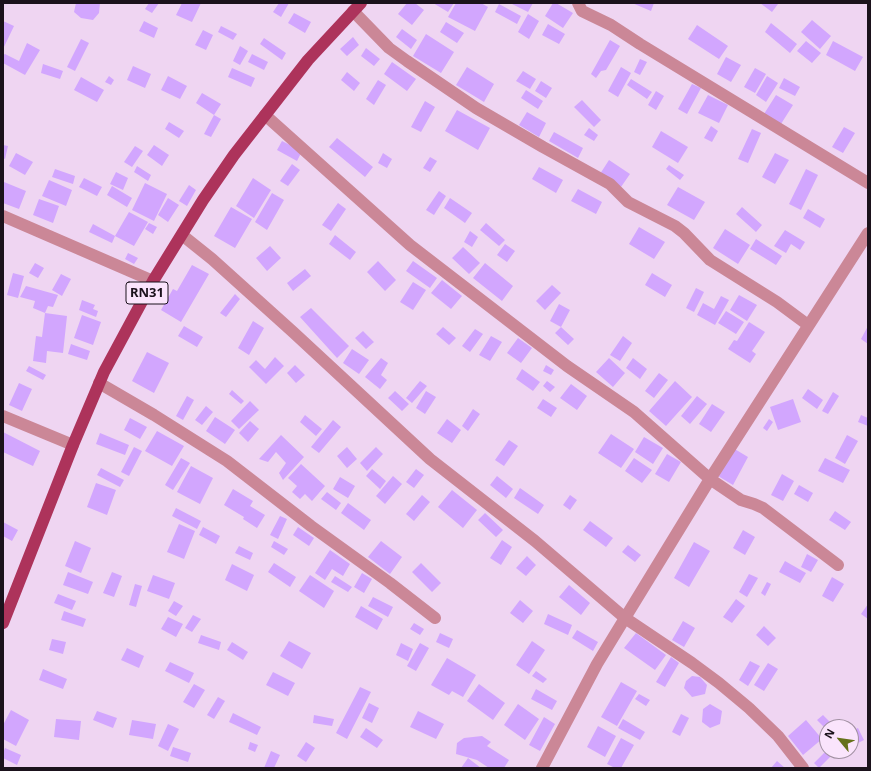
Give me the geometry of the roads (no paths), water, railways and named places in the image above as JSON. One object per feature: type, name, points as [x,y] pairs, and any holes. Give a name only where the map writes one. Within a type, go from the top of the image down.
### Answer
[{"type":"main road","name":"RN31","points":[[3,623],[73,445],[100,383],[153,281],[203,200],[234,155],[308,60],[357,7]]},
{"type":"street","points":[[578,3],[582,10],[611,25],[868,183]]},
{"type":"street","points":[[357,7],[389,48],[413,66],[476,108],[610,184],[628,202],[675,226],[684,233],[710,260],[777,302],[808,325]]},
{"type":"street","points":[[265,115],[410,245],[567,366],[634,412],[710,479],[741,500],[763,508],[838,565]]},
{"type":"street","points":[[3,216],[153,281]]},
{"type":"street","points":[[542,768],[597,664],[625,618],[710,479],[868,233]]},
{"type":"street","points":[[182,235],[212,259],[293,332],[430,459],[534,541],[625,618],[692,663],[749,708],[778,736],[803,768]]},
{"type":"street","points":[[100,383],[154,414],[228,461],[311,526],[435,618]]},
{"type":"street","points":[[3,416],[73,445]]}]
